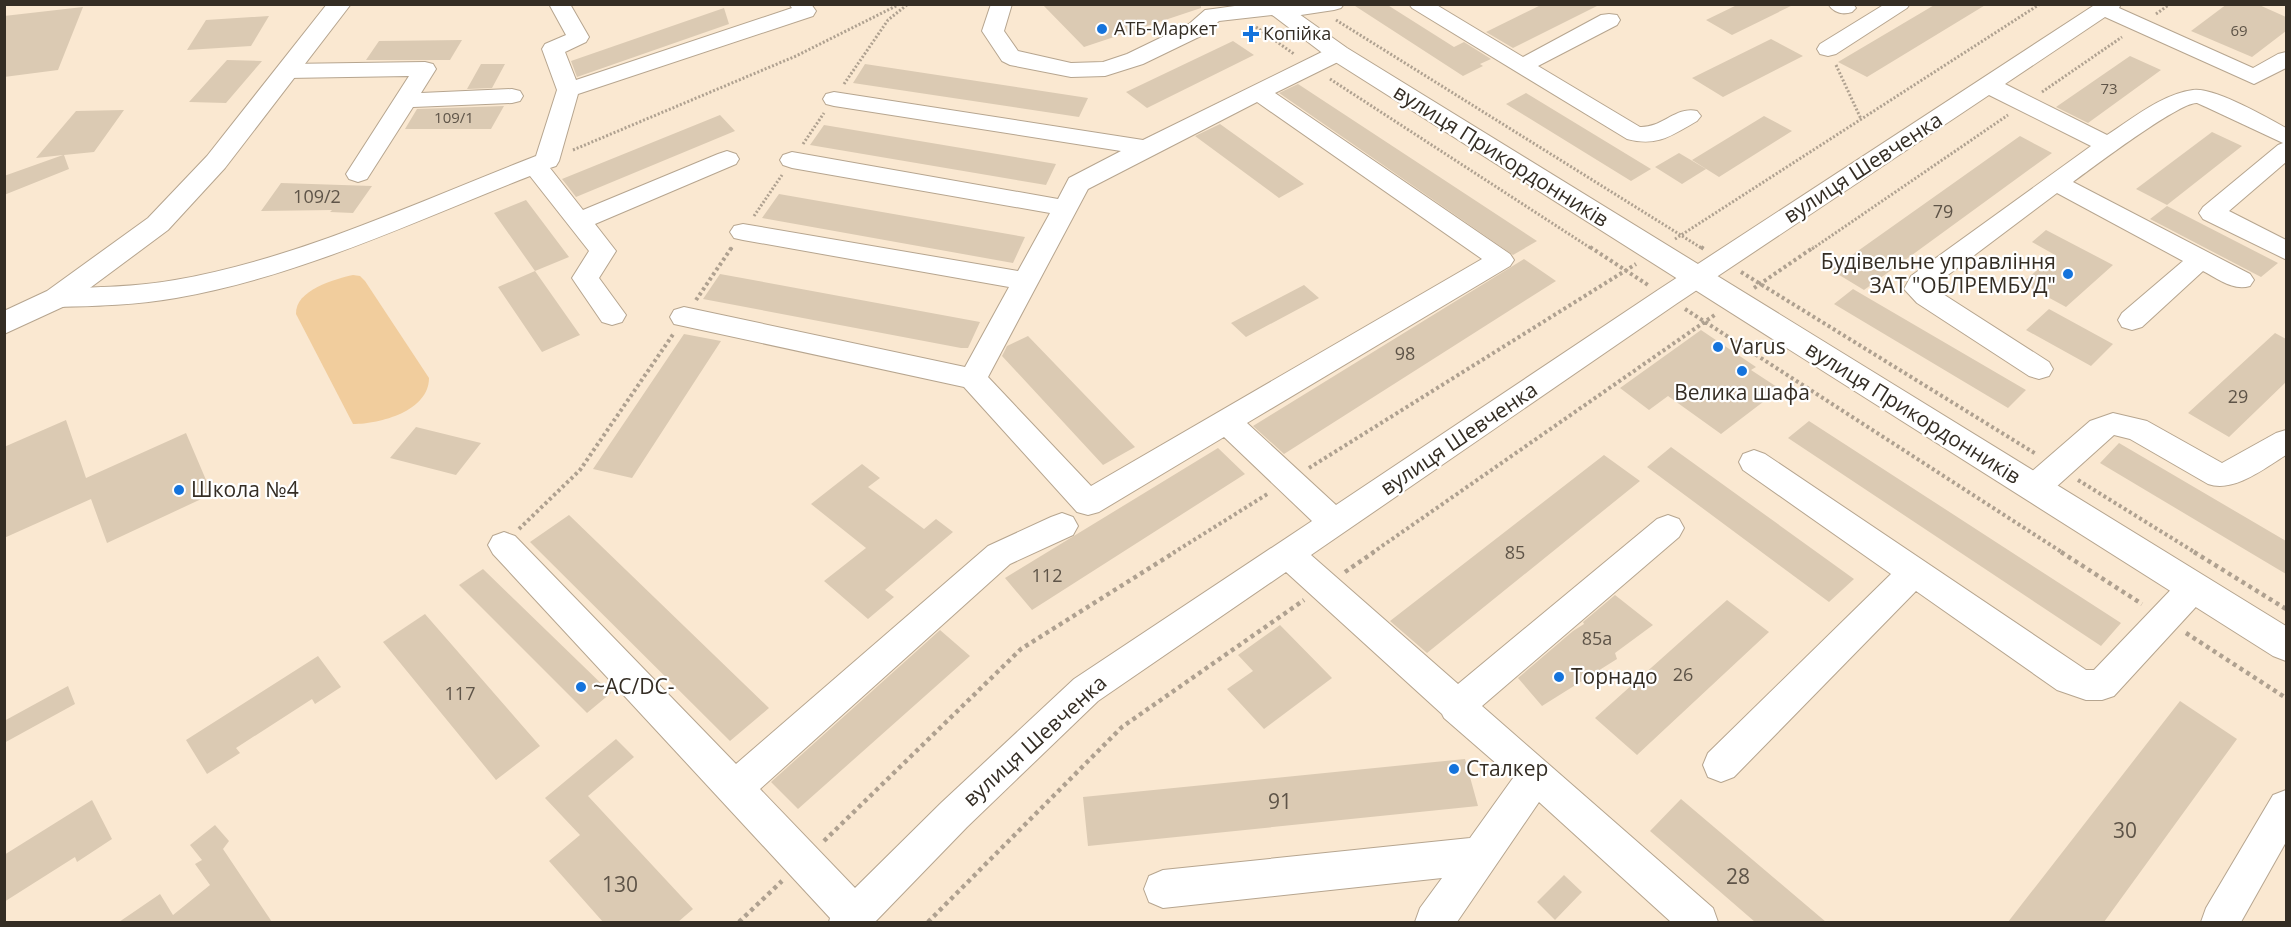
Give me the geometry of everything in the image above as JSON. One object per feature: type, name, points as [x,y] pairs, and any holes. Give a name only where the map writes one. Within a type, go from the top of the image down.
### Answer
[{"type":"main road","points":[[4,324],[57,298],[158,224],[216,162],[340,4]]},
{"type":"main road","name":"вулиця Прикордонників","points":[[1274,8],[1338,53],[1654,252],[2286,645]]},
{"type":"street","points":[[57,298],[131,294],[201,284],[296,257],[541,163],[568,90],[553,49],[578,37],[558,4]]},
{"type":"street","points":[[568,90],[805,11],[798,4]]},
{"type":"street","points":[[1002,4],[993,31],[1010,56],[1018,60],[1071,70],[1105,69],[1135,59],[1197,29],[1207,10],[1236,12],[1325,6]]},
{"type":"street","points":[[1419,4],[1635,134],[1655,135],[1689,116]]},
{"type":"street","points":[[1828,49],[1900,4]]},
{"type":"street","points":[[2107,7],[2139,26],[2254,77],[2286,59]]},
{"type":"street","name":"вулиця Шевченка","points":[[851,919],[954,815],[1086,690],[1667,297],[2107,7]]},
{"type":"street","points":[[1522,66],[1609,20]]},
{"type":"street","points":[[973,379],[1078,184],[1338,53]]},
{"type":"street","points":[[287,71],[424,69],[358,174]]},
{"type":"street","points":[[1988,85],[2108,145]]},
{"type":"street","points":[[684,317],[973,379],[1088,503],[1500,260],[1259,93]]},
{"type":"street","points":[[405,99],[512,96]]},
{"type":"street","points":[[2039,369],[1917,289],[1920,282],[2108,145],[2185,96],[2205,99],[2286,137]]},
{"type":"street","points":[[834,99],[1146,148]]},
{"type":"street","points":[[2285,250],[2212,213],[2286,150]]},
{"type":"street","points":[[579,220],[727,159]]},
{"type":"street","points":[[792,160],[1065,208]]},
{"type":"street","points":[[541,163],[603,251],[585,278],[612,315]]},
{"type":"street","points":[[2056,183],[2241,280]]},
{"type":"street","points":[[743,232],[1026,281]]},
{"type":"street","points":[[2132,320],[2201,259]]},
{"type":"street","points":[[1226,421],[1335,523]]},
{"type":"street","points":[[2034,488],[2100,429],[2113,424],[2137,429],[2219,476],[2234,471],[2286,441]]},
{"type":"street","points":[[1755,462],[2069,679],[2086,686],[2102,685],[2194,587]]},
{"type":"street","points":[[735,788],[999,555],[1062,526]]},
{"type":"street","points":[[1456,707],[1668,528]]},
{"type":"street","points":[[504,544],[803,860],[851,919]]},
{"type":"street","points":[[1288,555],[1699,922]]},
{"type":"street","points":[[1721,765],[1914,572]]},
{"type":"street","points":[[1434,922],[1535,777]]},
{"type":"street","points":[[2220,922],[2286,807]]},
{"type":"street","points":[[1163,889],[1481,855]]},
{"type":"path","points":[[541,163],[796,56],[900,4]]},
{"type":"path","points":[[504,544],[580,470],[888,20],[908,4]]},
{"type":"path","points":[[739,922],[1021,649],[1682,235],[2040,4]]},
{"type":"path","points":[[1734,302],[2170,4]]},
{"type":"path","points":[[1325,6],[1682,235]]},
{"type":"path","points":[[1236,12],[1312,67],[2286,698]]},
{"type":"path","points":[[1828,49],[1861,119]]},
{"type":"path","points":[[1760,284],[2286,609]]},
{"type":"shaded area","points":[[353,275],[360,276],[365,281],[429,378],[427,389],[412,407],[389,418],[353,424],[296,314],[297,306],[309,292],[336,279]]},
{"type":"building","name":"АТБ-Маркет","points":[[1042,4],[1201,4],[1201,8],[1084,47]]},
{"type":"building","points":[[1352,4],[1386,4],[1454,47],[1464,42],[1491,59],[1480,64],[1483,66],[1463,76]]},
{"type":"building","points":[[1543,4],[1601,4],[1513,48],[1486,32]]},
{"type":"building","points":[[1739,4],[1795,4],[1732,35],[1706,20]]},
{"type":"building","points":[[1936,4],[1987,4],[1867,77],[1838,62]]},
{"type":"building","points":[[2227,4],[2257,4],[2286,17],[2286,31],[2252,57],[2191,31]]},
{"type":"building","points":[[83,7],[58,70],[4,77],[4,16]]},
{"type":"building","points":[[724,8],[729,24],[577,77],[571,61]]},
{"type":"building","points":[[269,16],[251,46],[187,50],[206,20]]},
{"type":"building","points":[[1771,39],[1803,56],[1723,97],[1692,78]]},
{"type":"building","points":[[462,40],[450,60],[366,60],[379,41]]},
{"type":"building","points":[[1233,41],[1254,55],[1147,108],[1126,92]]},
{"type":"building","points":[[2130,56],[2161,70],[2088,123],[2056,107]]},
{"type":"building","points":[[227,60],[262,61],[226,103],[189,102]]},
{"type":"building","points":[[481,64],[505,64],[492,88],[467,89]]},
{"type":"building","points":[[865,64],[1088,98],[1079,117],[853,83]]},
{"type":"building","points":[[1298,84],[1537,241],[1513,255],[1279,93]]},
{"type":"building","points":[[1526,93],[1651,169],[1631,181],[1506,104]]},
{"type":"building","points":[[504,106],[491,129],[405,129],[417,109]]},
{"type":"building","points":[[124,110],[94,152],[64,155],[69,169],[4,195],[4,176],[63,155],[36,158],[76,111]]},
{"type":"building","points":[[720,115],[735,131],[576,197],[562,179]]},
{"type":"building","points":[[1764,116],[1792,131],[1719,177],[1692,160]]},
{"type":"building","points":[[1220,124],[1304,184],[1279,198],[1195,136]]},
{"type":"building","points":[[824,125],[1056,164],[1046,185],[810,145]]},
{"type":"building","points":[[2212,132],[2242,146],[2167,205],[2136,189]]},
{"type":"building","points":[[2020,136],[2052,153],[1864,290],[1831,270]]},
{"type":"building","points":[[1679,153],[1706,169],[1682,184],[1655,167]]},
{"type":"building","points":[[281,183],[372,186],[353,213],[330,212],[332,210],[261,211]]},
{"type":"building","points":[[779,194],[1025,237],[1013,263],[762,218]]},
{"type":"building","points":[[526,200],[569,257],[535,271],[494,213]]},
{"type":"building","points":[[2167,206],[2278,263],[2261,277],[2150,219]]},
{"type":"building","name":"Будівельне управління ЗАТ \"ОБЛРЕМБУД\"","points":[[2046,230],[2113,265],[2066,307],[2022,283],[2055,255],[2032,242]]},
{"type":"building","points":[[1524,259],[1556,281],[1284,454],[1253,426]]},
{"type":"building","points":[[535,271],[580,335],[542,352],[498,287]]},
{"type":"building","points":[[720,274],[980,322],[968,348],[961,348],[703,299]]},
{"type":"building","points":[[1304,285],[1319,298],[1246,337],[1231,323]]},
{"type":"building","points":[[1853,289],[2026,390],[2008,408],[1834,304]]},
{"type":"building","points":[[2049,309],[2113,344],[2091,366],[2026,330]]},
{"type":"building","points":[[1701,330],[1756,367],[1751,370],[1780,389],[1721,434],[1668,396],[1649,410],[1620,388]]},
{"type":"building","points":[[2275,333],[2286,339],[2286,382],[2229,437],[2188,413]]},
{"type":"building","points":[[684,334],[721,341],[632,478],[593,469]]},
{"type":"building","points":[[1028,336],[1135,447],[1103,465],[1002,356],[1007,346]]},
{"type":"building","points":[[66,420],[86,478],[186,433],[212,494],[107,543],[91,499],[4,538],[4,447]]},
{"type":"building","points":[[1809,421],[2121,623],[2101,646],[1788,438]]},
{"type":"building","points":[[416,427],[481,443],[456,475],[390,458]]},
{"type":"building","points":[[2119,443],[2286,541],[2286,574],[2100,463]]},
{"type":"building","points":[[1671,447],[1854,579],[1829,602],[1647,467]]},
{"type":"building","points":[[1218,448],[1245,474],[1032,610],[1005,578]]},
{"type":"building","points":[[1604,455],[1640,481],[1427,653],[1390,621]]},
{"type":"building","points":[[862,464],[880,478],[868,487],[924,529],[936,519],[953,532],[885,590],[894,597],[868,619],[824,581],[866,548],[811,504]]},
{"type":"building","points":[[569,515],[769,708],[730,741],[530,542]]},
{"type":"building","points":[[483,569],[611,693],[587,713],[459,585]]},
{"type":"building","points":[[1615,595],[1653,625],[1615,653],[1617,659],[1542,706],[1518,678],[1584,624],[1583,622]]},
{"type":"building","points":[[1727,600],[1769,632],[1637,755],[1595,718]]},
{"type":"building","points":[[425,614],[540,746],[496,780],[383,642]]},
{"type":"building","points":[[1280,625],[1332,678],[1264,729],[1227,689],[1253,671],[1238,655]]},
{"type":"building","points":[[940,630],[970,656],[798,809],[771,782]]},
{"type":"building","points":[[318,656],[341,687],[315,704],[312,699],[236,748],[240,753],[207,774],[186,740]]},
{"type":"building","points":[[68,686],[75,704],[4,743],[4,721]]},
{"type":"building","points":[[2180,701],[2237,739],[2104,922],[2008,922]]},
{"type":"building","points":[[616,739],[634,757],[588,796],[693,909],[678,922],[603,922],[549,861],[580,835],[545,798]]},
{"type":"building","points":[[1465,759],[1478,806],[1088,846],[1083,797]]},
{"type":"building","points":[[1681,799],[1826,922],[1755,922],[1650,831]]},
{"type":"building","points":[[92,800],[112,839],[77,862],[75,857],[4,902],[4,855]]},
{"type":"building","points":[[215,825],[229,841],[223,849],[272,922],[119,922],[160,894],[173,915],[210,885],[195,864],[202,860],[190,845]]},
{"type":"building","points":[[1564,875],[1582,892],[1555,920],[1537,902]]},
{"type":"place","name":"АТБ-Маркет","points":[[1102,29]]},
{"type":"place","name":"Копійка","points":[[1251,34]]},
{"type":"place","name":"Будівельне управління ЗАТ \"ОБЛРЕМБУД\"","points":[[2068,274]]},
{"type":"place","name":"Varus","points":[[1718,347]]},
{"type":"place","name":"Велика шафа","points":[[1742,371]]},
{"type":"place","name":"Школа №4","points":[[179,490]]},
{"type":"place","name":"Торнадо","points":[[1559,677]]},
{"type":"place","name":"~AC/DC-","points":[[581,687]]},
{"type":"place","name":"Сталкер","points":[[1454,769]]}]
